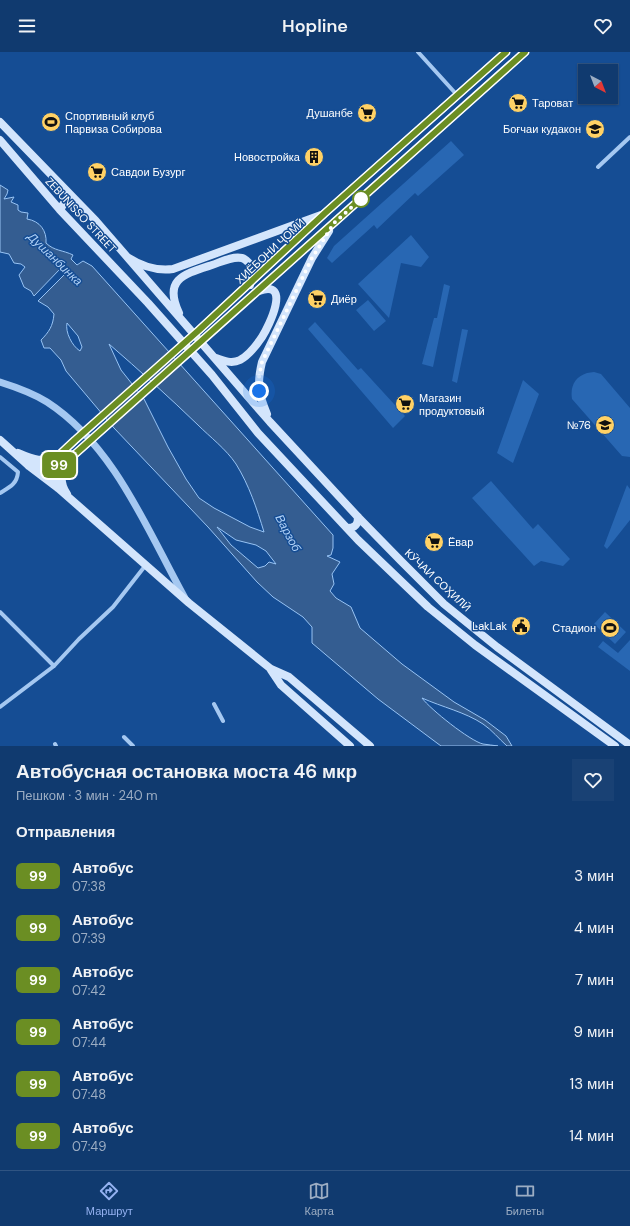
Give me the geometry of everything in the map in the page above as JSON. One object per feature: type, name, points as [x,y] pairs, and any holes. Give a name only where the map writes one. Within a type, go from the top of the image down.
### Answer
[{"type":"main road","name":"ХИЁБОНИ ҶОМӢ","points":[[52,468],[59,455],[75,440],[250,284],[325,213],[506,52]]},
{"type":"main road","name":"ХИЁБОНИ ҶОМӢ","points":[[29,466],[38,468],[52,468],[65,463],[525,52]]},
{"type":"main road","name":"КӮЧАИ СОҲИЛӢ","points":[[0,122],[73,200],[96,221],[270,422],[358,517],[444,604],[497,647],[630,745]]},
{"type":"main road","name":"ZEBUNISSO STREET","points":[[0,140],[60,210],[148,303],[212,375],[258,433],[392,574],[428,607],[475,646],[615,746]]},
{"type":"main road","points":[[60,210],[64,203],[73,200]]},
{"type":"main road","points":[[123,254],[135,262],[152,269],[173,269],[325,213]]},
{"type":"main road","points":[[270,422],[260,395],[259,377],[262,362],[312,258],[334,223]]},
{"type":"main road","points":[[182,320],[174,304],[173,293],[179,278],[188,273],[232,258],[241,258],[246,260],[251,266],[252,274],[250,284]]},
{"type":"main road","points":[[215,358],[228,362],[240,360],[254,347],[262,336],[276,305],[277,298],[275,293],[270,289],[257,292]]},
{"type":"main road","points":[[0,440],[29,466],[76,503],[188,603],[270,669],[289,677],[370,746]]},
{"type":"main road","points":[[9,448],[39,461],[59,455]]},
{"type":"main road","points":[[65,463],[61,472],[61,481],[64,490],[76,503]]},
{"type":"main road","points":[[52,468],[53,476],[58,488]]},
{"type":"main road","points":[[347,528],[356,526],[358,517]]},
{"type":"main road","points":[[270,669],[281,685],[350,746]]},
{"type":"street","points":[[418,52],[457,95]]},
{"type":"street","points":[[598,167],[630,137]]},
{"type":"street","points":[[0,382],[24,390],[47,402],[71,420],[100,451],[141,515],[188,603]]},
{"type":"street","points":[[0,457],[18,472],[18,478],[14,484],[0,493]]},
{"type":"street","points":[[0,707],[54,666],[79,639],[113,607],[145,566]]},
{"type":"street","points":[[0,612],[54,666]]},
{"type":"street","points":[[214,704],[223,721]]},
{"type":"street","points":[[124,737],[133,746]]},
{"type":"shaded area","points":[[451,141],[464,155],[418,196],[415,193],[377,229],[374,225],[332,263],[327,258],[334,246]]},
{"type":"shaded area","points":[[411,235],[429,257],[421,267],[401,263],[389,318],[358,284]]},
{"type":"shaded area","points":[[444,284],[450,286],[433,367],[422,364],[434,318],[437,318]]},
{"type":"shaded area","points":[[368,300],[386,321],[374,331],[356,310]]},
{"type":"shaded area","points":[[315,322],[358,370],[361,368],[405,416],[393,428],[308,329]]},
{"type":"shaded area","points":[[462,329],[468,330],[457,383],[452,381]]},
{"type":"shaded area","points":[[594,372],[601,374],[630,408],[630,457],[622,456],[572,399],[574,383],[579,377],[587,373]]},
{"type":"shaded area","points":[[523,380],[539,394],[513,463],[497,453]]},
{"type":"shaded area","points":[[491,481],[533,529],[538,524],[570,559],[563,566],[541,561],[534,566],[472,498]]},
{"type":"shaded area","points":[[627,485],[630,489],[630,520],[607,549],[604,546]]},
{"type":"shaded area","name":"Стадион","points":[[605,612],[626,632],[615,644],[594,624]]},
{"type":"shaded area","points":[[630,640],[630,671],[598,647],[603,641],[618,653]]},
{"type":"water","points":[[0,185],[8,190],[4,199],[14,197],[11,202],[18,205],[18,210],[28,213],[27,219],[36,222],[42,227],[45,234],[46,243],[49,246],[73,255],[71,259],[77,265],[83,261],[92,266],[333,535],[333,548],[331,555],[327,556],[340,562],[332,574],[334,584],[330,591],[336,598],[351,607],[360,628],[402,664],[454,702],[485,720],[506,736],[512,746],[507,746],[489,729],[476,720],[422,698],[441,717],[469,737],[483,744],[498,746],[441,746],[378,699],[312,643],[312,627],[303,617],[273,597],[257,582],[208,527],[114,428],[66,371],[61,360],[50,348],[44,348],[41,340],[53,322],[54,314],[48,307],[38,301],[65,274],[60,269],[34,296],[31,291],[24,287],[19,275],[25,267],[21,264],[14,263],[9,254],[0,252]],"holes":[[[67,323],[78,336],[82,347],[80,351],[74,346],[70,338],[67,330]],[[109,344],[228,453],[241,472],[249,489],[264,532],[250,527],[214,508],[199,498],[186,479],[168,447],[144,399],[121,370]],[[217,527],[236,540],[256,545],[266,551],[276,564],[269,562],[265,566],[258,568],[231,545]]]},
{"type":"bus line","name":"99","points":[[506,52],[325,213],[250,284],[75,440],[59,455],[52,468],[65,463],[525,52]]},
{"type":"place","name":"Тароват","points":[[518,103]]},
{"type":"place","name":"Душанбе","points":[[367,113]]},
{"type":"place","name":"Спортивный клуб Парвиза Собирова","points":[[51,122]]},
{"type":"place","name":"Боғчаи кудакон","points":[[595,129]]},
{"type":"place","name":"Новостройка","points":[[314,157]]},
{"type":"place","name":"Савдои Бузург","points":[[97,172]]},
{"type":"place","name":"Диёр","points":[[317,299]]},
{"type":"place","name":"Магазин продуктовый","points":[[405,404]]},
{"type":"place","name":"№76","points":[[605,425]]},
{"type":"place","name":"Ёвар","points":[[434,542]]},
{"type":"place","name":"LakLak","points":[[521,626]]},
{"type":"place","name":"Стадион","points":[[610,628]]},
{"type":"route","points":[[259,391],[259,377],[262,362],[312,258],[334,223],[361,199]]},
{"type":"water label","name":"Душанбинка","points":[[55,259]]},
{"type":"water label","name":"Варзоб","points":[[288,533]]}]
